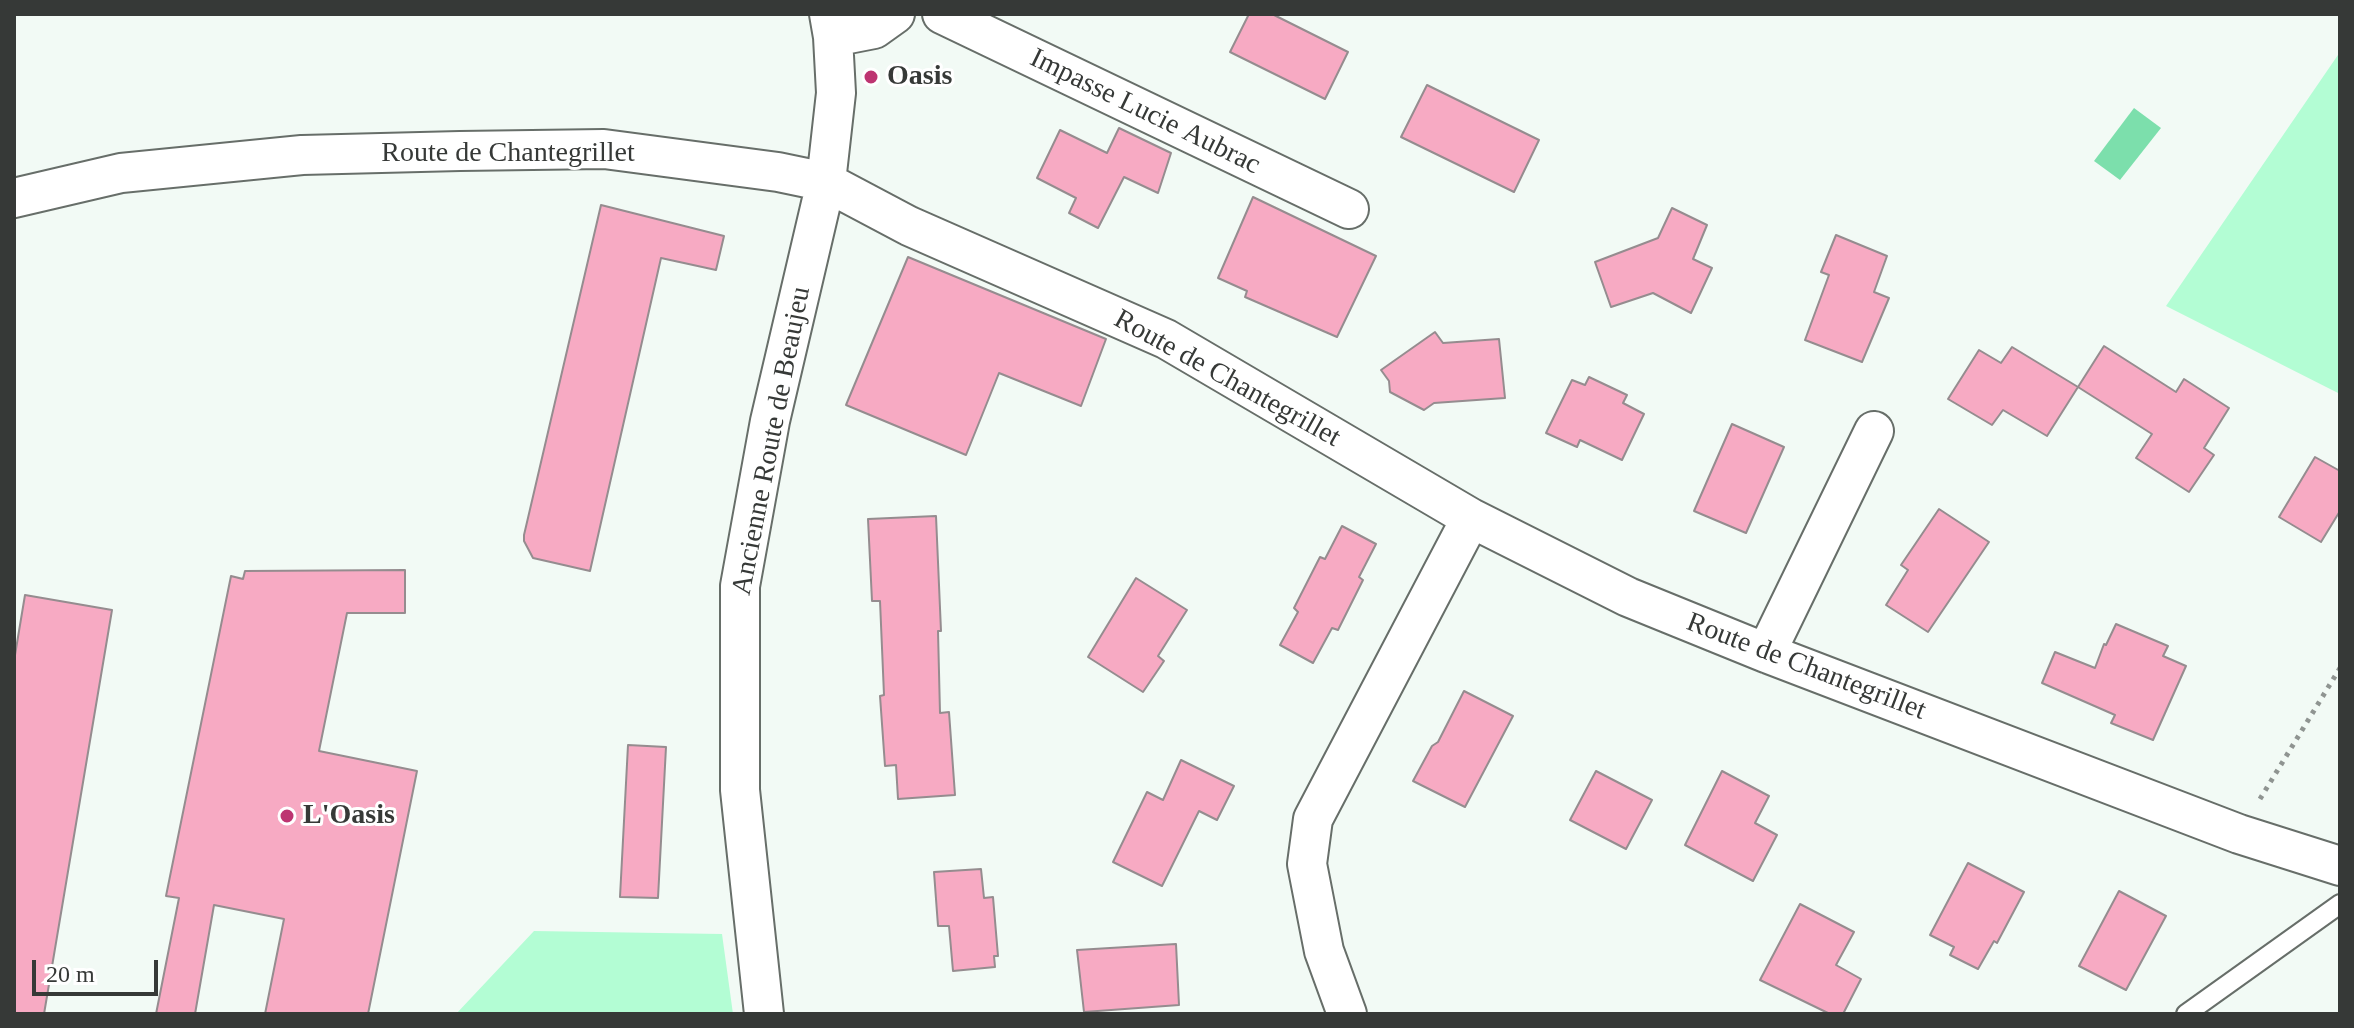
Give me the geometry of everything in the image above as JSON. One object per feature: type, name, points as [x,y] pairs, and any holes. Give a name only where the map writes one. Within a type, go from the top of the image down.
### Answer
[{"type":"street","points":[[831,26],[874,29],[895,14]]},
{"type":"street","name":"Impasse Lucie Aubrac","points":[[942,14],[1349,209]]},
{"type":"street","name":"Ancienne Route de Beaujeu","points":[[764,1014],[740,790],[740,586],[770,421],[826,182],[836,93],[831,26]]},
{"type":"street","name":"Route de Chantegrillet","points":[[14,198],[121,173],[302,155],[460,151],[604,149],[778,172],[826,182],[909,226],[1166,339],[1471,518],[1628,597],[2239,834],[2340,866]]},
{"type":"street","points":[[1766,653],[1874,431]]},
{"type":"street","points":[[1347,1014],[1324,951],[1307,864],[1313,819],[1471,518]]},
{"type":"lane","points":[[2186,1014],[2340,904]]},
{"type":"path","points":[[2239,834],[2340,668]]},
{"type":"shaded area","points":[[2340,52],[2340,394],[2166,306]]},
{"type":"shaded area","points":[[2134,108],[2161,128],[2120,180],[2094,161]]},
{"type":"shaded area","points":[[534,931],[722,934],[733,1014],[456,1014]]},
{"type":"building","points":[[1249,14],[1272,14],[1348,52],[1325,99],[1230,52]]},
{"type":"building","points":[[1427,85],[1539,140],[1514,192],[1401,137]]},
{"type":"building","points":[[1119,128],[1171,153],[1158,193],[1124,177],[1098,228],[1069,213],[1076,198],[1037,178],[1060,130],[1107,153]]},
{"type":"building","points":[[1253,197],[1376,256],[1337,337],[1245,297],[1247,291],[1218,278]]},
{"type":"building","points":[[601,205],[724,236],[716,270],[661,258],[590,571],[533,558],[524,535]]},
{"type":"building","points":[[1672,208],[1707,225],[1693,259],[1712,268],[1691,313],[1653,293],[1611,307],[1595,262],[1658,238]]},
{"type":"building","points":[[1836,235],[1887,256],[1874,292],[1889,298],[1862,362],[1805,340],[1829,275],[1821,272]]},
{"type":"building","points":[[908,257],[1106,339],[1081,406],[999,373],[966,455],[846,405]]},
{"type":"building","points":[[1435,332],[1443,343],[1499,339],[1505,398],[1434,403],[1424,410],[1390,392],[1389,381],[1381,370]]},
{"type":"building","points":[[2104,346],[2176,392],[2184,379],[2229,408],[2204,448],[2214,455],[2189,492],[2136,458],[2152,434],[2078,387]]},
{"type":"building","points":[[2012,347],[2078,387],[2047,436],[2003,410],[1992,425],[1948,399],[1979,350],[2001,363]]},
{"type":"building","points":[[1589,377],[1627,395],[1623,403],[1644,414],[1622,460],[1580,440],[1577,447],[1546,433],[1572,380],[1585,385]]},
{"type":"building","points":[[1732,424],[1784,447],[1746,533],[1694,511]]},
{"type":"building","points":[[2315,457],[2340,471],[2340,511],[2321,542],[2279,517]]},
{"type":"building","points":[[1939,509],[1989,542],[1928,632],[1886,605],[1908,570],[1901,565]]},
{"type":"building","points":[[936,516],[941,631],[938,631],[940,713],[949,712],[955,795],[898,799],[896,765],[885,766],[880,696],[884,695],[880,601],[872,601],[868,519]]},
{"type":"building","points":[[1342,526],[1376,544],[1359,577],[1363,580],[1338,630],[1332,628],[1313,663],[1280,645],[1298,612],[1294,608],[1320,557],[1325,559]]},
{"type":"building","points":[[405,570],[405,613],[347,613],[319,751],[417,771],[368,1014],[265,1014],[284,919],[214,905],[195,1014],[156,1014],[179,898],[166,896],[231,576],[243,579],[245,571]]},
{"type":"building","points":[[1136,578],[1187,610],[1158,656],[1164,661],[1143,692],[1088,657]]},
{"type":"building","points":[[25,595],[112,610],[44,1014],[14,1014],[14,661]]},
{"type":"building","points":[[2116,624],[2168,646],[2163,656],[2186,666],[2153,740],[2111,723],[2115,715],[2042,683],[2055,652],[2095,668]]},
{"type":"building","points":[[1464,691],[1513,716],[1465,807],[1413,781],[1432,746],[1438,742]]},
{"type":"building","points":[[628,745],[666,747],[658,898],[620,897]]},
{"type":"building","points":[[1181,760],[1234,786],[1217,820],[1199,811],[1162,886],[1113,862],[1147,792],[1163,800]]},
{"type":"building","points":[[1596,771],[1652,800],[1626,849],[1570,820]]},
{"type":"building","points":[[1722,771],[1769,796],[1755,823],[1777,835],[1753,881],[1685,845]]},
{"type":"building","points":[[1968,863],[2024,892],[1997,943],[1994,941],[1978,969],[1950,955],[1954,947],[1930,935]]},
{"type":"building","points":[[981,869],[984,898],[993,897],[998,956],[994,956],[995,967],[953,971],[949,926],[938,926],[934,872]]},
{"type":"building","points":[[2119,891],[2166,916],[2126,990],[2079,966]]},
{"type":"building","points":[[1800,904],[1854,932],[1836,965],[1861,979],[1843,1014],[1830,1014],[1760,980]]},
{"type":"building","points":[[1176,944],[1179,1005],[1084,1012],[1077,950]]},
{"type":"place","name":"Oasis","points":[[871,77]]},
{"type":"place","name":"L'Oasis","points":[[287,816]]}]
